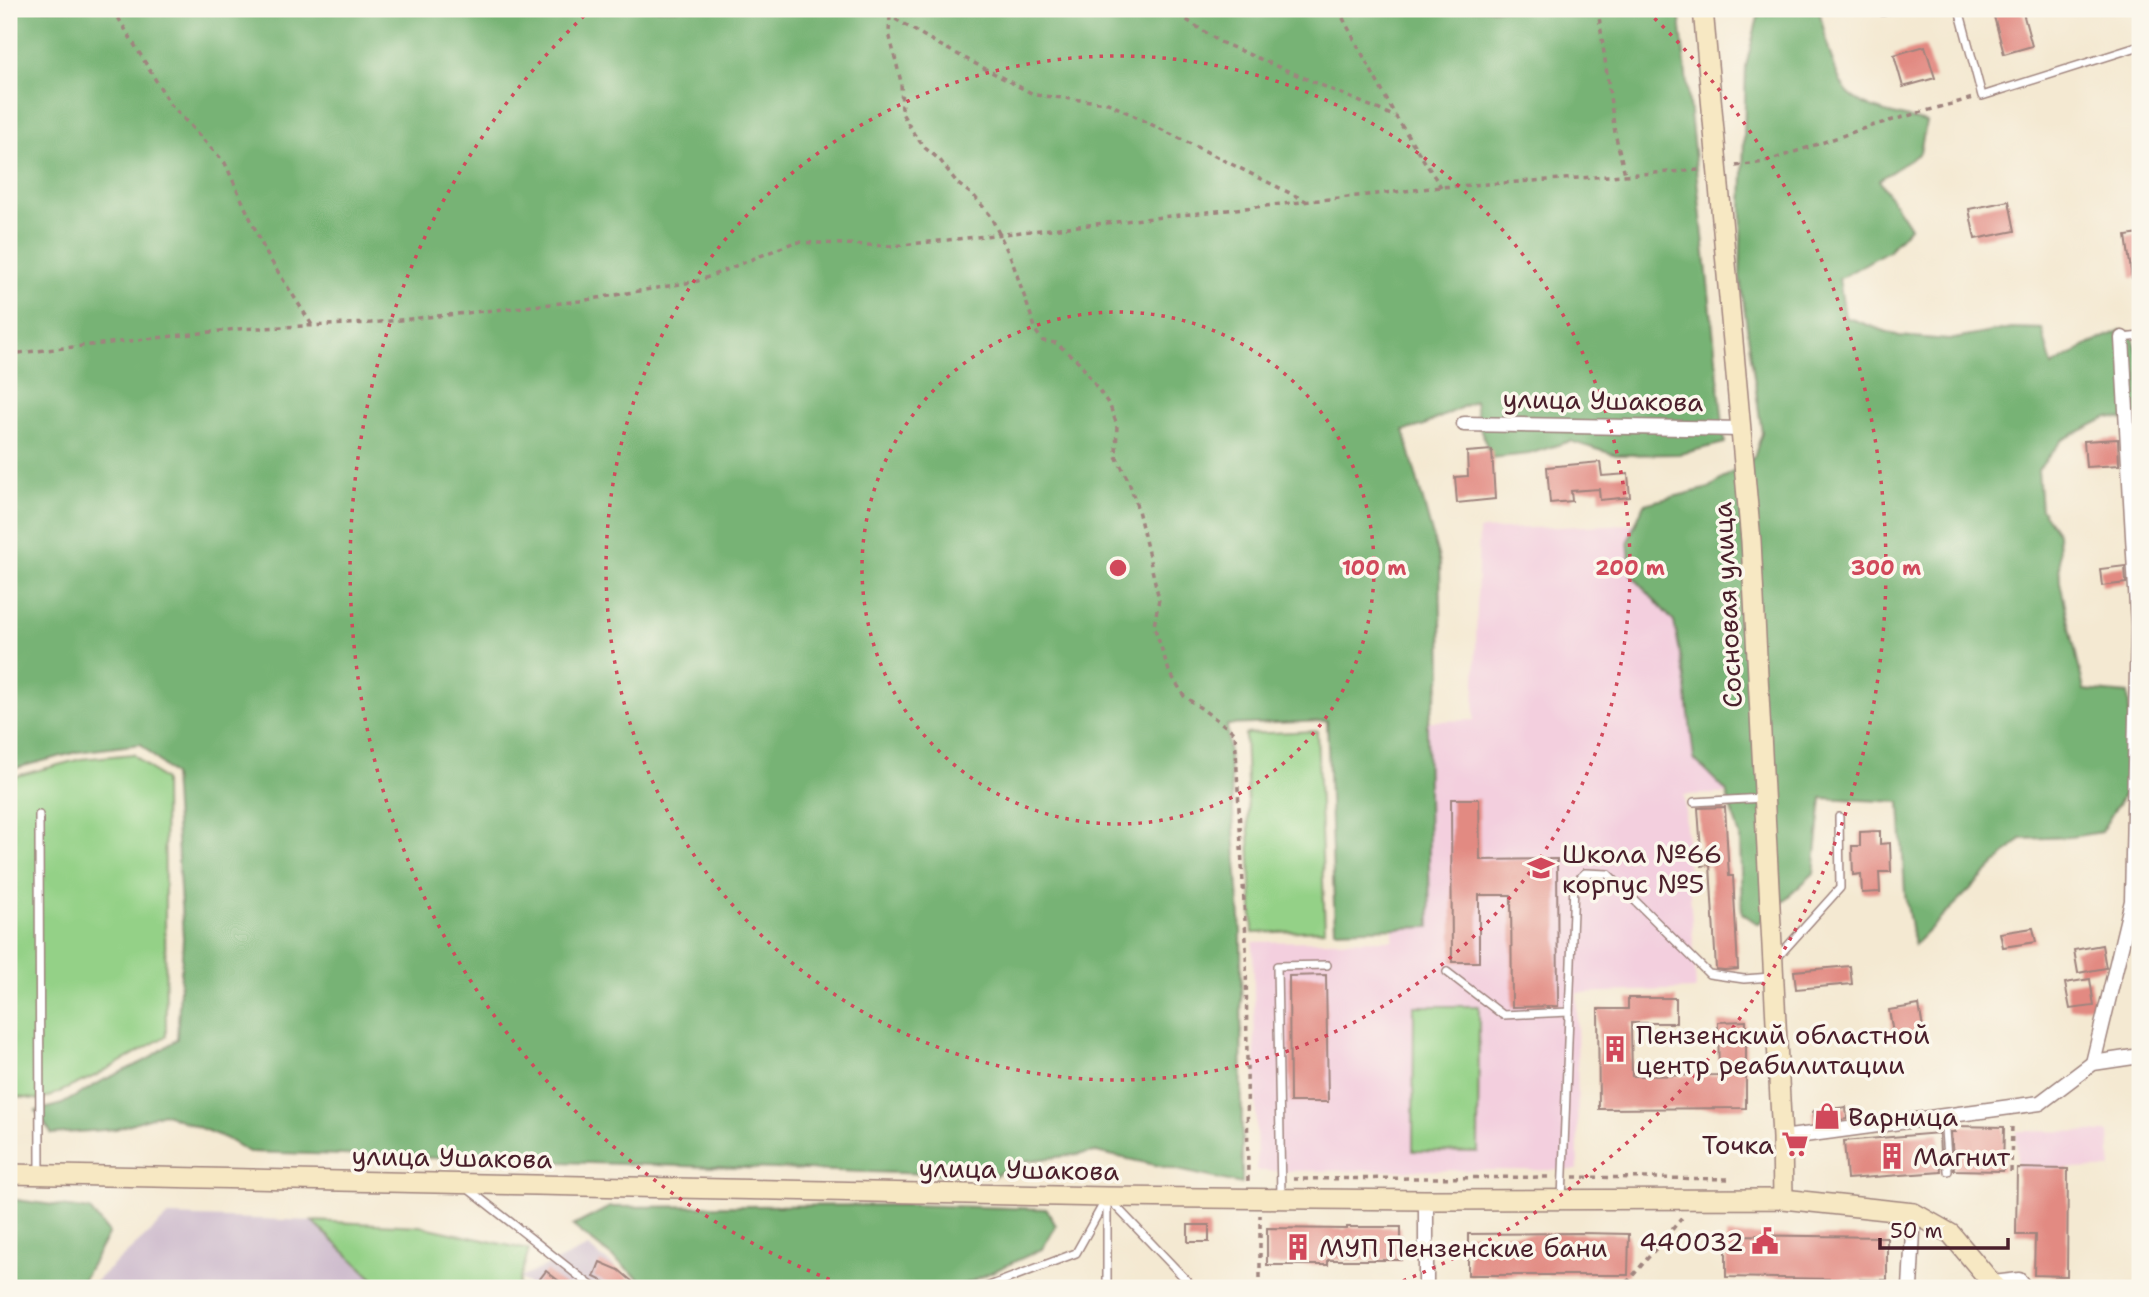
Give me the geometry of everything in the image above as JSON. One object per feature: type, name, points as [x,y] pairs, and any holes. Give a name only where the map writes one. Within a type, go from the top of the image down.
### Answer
[{"type":"main road","name":"Сосновая улица","points":[[1703,9],[1751,541],[1783,1199]]},
{"type":"main road","name":"улица Ушакова","points":[[9,1174],[1107,1197],[1783,1199],[1914,1213],[1951,1234],[1995,1286]]},
{"type":"street","points":[[2093,1063],[2132,901],[2139,626],[2122,338]]},
{"type":"street","name":"улица Ушакова","points":[[1464,425],[1742,429]]},
{"type":"street","points":[[1782,1138],[2040,1103],[2093,1063],[2140,1056]]},
{"type":"street","points":[[1426,1200],[1426,1288]]},
{"type":"street","points":[[1910,1288],[1914,1213]]},
{"type":"street","points":[[1995,1286],[2019,1280],[2025,1288]]},
{"type":"lane","points":[[1883,12],[1893,9]]},
{"type":"lane","points":[[1959,9],[1982,96],[2140,46]]},
{"type":"lane","points":[[2122,338],[2140,336]]},
{"type":"lane","points":[[1694,802],[1764,798]]},
{"type":"lane","points":[[39,815],[40,1174]]},
{"type":"lane","points":[[1562,1200],[1574,884],[1585,873],[1608,874],[1709,974],[1744,979],[1773,969],[1840,888],[1839,817]]},
{"type":"lane","points":[[1281,1199],[1277,966],[1326,965]]},
{"type":"lane","points":[[1447,972],[1503,1015],[1569,1012]]},
{"type":"lane","points":[[1944,1116],[1948,1171]]},
{"type":"lane","points":[[461,1184],[594,1288]]},
{"type":"lane","points":[[984,1288],[1076,1253],[1107,1197]]},
{"type":"lane","points":[[1107,1197],[1107,1288]]},
{"type":"lane","points":[[1107,1197],[1194,1288]]},
{"type":"path","points":[[113,9],[170,104],[225,163],[266,253],[312,326]]},
{"type":"path","points":[[878,9],[1035,95],[1108,103],[1308,202]]},
{"type":"path","points":[[1170,9],[1220,42],[1396,117]]},
{"type":"path","points":[[1338,9],[1396,117],[1441,187]]},
{"type":"path","points":[[1598,9],[1615,133],[1625,174]]},
{"type":"path","points":[[890,16],[889,33],[901,82],[902,113],[925,148],[940,160],[958,184],[974,196],[990,215],[1011,258],[1037,333],[1044,341],[1056,342],[1079,362],[1110,407],[1117,425],[1116,456],[1129,482],[1138,510],[1159,600],[1154,626],[1169,671],[1184,696],[1235,733],[1259,1288]]},
{"type":"path","points":[[9,354],[238,329],[371,323],[580,301],[698,281],[795,242],[892,246],[1441,187],[1718,169],[1765,162],[1871,126],[1982,96]]},
{"type":"path","points":[[2011,1172],[2012,1107]]},
{"type":"path","points":[[1280,1179],[1563,1177],[1745,1180]]},
{"type":"path","points":[[1618,1288],[1629,1280],[1671,1234],[1686,1212]]},
{"type":"path","points":[[1003,1281],[1016,1285],[1072,1288]]},
{"type":"shaded area","name":"Школа №66 корпус №5","points":[[1737,520],[1749,793],[1684,795],[1696,989],[1577,993],[1578,1170],[1257,1171],[1253,942],[1393,940],[1396,722],[1474,720],[1479,530]]},
{"type":"shaded area","points":[[2016,1131],[2109,1132],[2111,1169],[2017,1168]]},
{"type":"shaded area","points":[[168,1216],[312,1221],[383,1288],[88,1288]]},
{"type":"shaded area","points":[[588,1247],[642,1288],[533,1288],[520,1278]]},
{"type":"green space","points":[[9,9],[1679,9],[1725,443],[1680,454],[1616,455],[1570,441],[1529,454],[1491,458],[1478,422],[1475,401],[1422,426],[1404,431],[1440,563],[1442,674],[1427,725],[1430,927],[1335,930],[1327,721],[1227,725],[1241,933],[1242,1184],[1096,1152],[1018,1162],[994,1176],[249,1152],[225,1138],[163,1113],[116,1129],[52,1134],[36,1111],[62,1104],[147,1060],[177,1039],[183,938],[173,775],[141,744],[77,752],[9,770]]},
{"type":"green space","points":[[1760,9],[1819,9],[1834,67],[1850,95],[1876,109],[1926,122],[1920,153],[1879,180],[1910,227],[1889,250],[1839,279],[1845,317],[1899,336],[1949,340],[2012,328],[2042,329],[2052,366],[2121,330],[2132,333],[2140,362],[2140,412],[2124,420],[2108,417],[2062,440],[2038,470],[2041,509],[2058,533],[2060,582],[2084,690],[2128,694],[2131,732],[2127,789],[2101,832],[2071,837],[2021,839],[1914,945],[1905,894],[1900,802],[1822,798],[1814,873],[1758,924],[1742,913],[1740,837],[1726,791],[1694,759],[1685,678],[1674,622],[1631,574],[1628,541],[1644,504],[1709,488],[1754,457],[1762,433],[1740,278],[1746,66]]},
{"type":"green space","points":[[1317,731],[1325,930],[1253,933],[1245,734]]},
{"type":"green space","points":[[133,754],[164,780],[166,1036],[97,1075],[42,1100],[9,1096],[9,778],[81,759]]},
{"type":"green space","points":[[1414,1006],[1479,1006],[1478,1152],[1413,1151]]},
{"type":"green space","points":[[9,1199],[90,1210],[109,1233],[78,1288],[9,1288]]},
{"type":"green space","points":[[908,1205],[1047,1209],[1056,1226],[1042,1249],[951,1288],[651,1288],[573,1226],[610,1207]]},
{"type":"green space","points":[[312,1221],[420,1226],[529,1250],[518,1285],[522,1288],[383,1288]]},
{"type":"building","points":[[1992,9],[2022,9],[2032,46],[2004,54]]},
{"type":"building","points":[[1925,46],[1935,78],[1903,87],[1894,55]]},
{"type":"building","points":[[2009,201],[2015,231],[1975,239],[1969,209]]},
{"type":"building","points":[[2140,234],[2140,277],[2132,278],[2126,236]]},
{"type":"building","points":[[2118,439],[2119,465],[2086,467],[2084,441]]},
{"type":"building","points":[[1492,450],[1495,499],[1457,503],[1455,477],[1468,476],[1467,452]]},
{"type":"building","points":[[1600,462],[1602,476],[1628,474],[1630,497],[1600,500],[1599,489],[1571,491],[1572,501],[1550,503],[1547,467]]},
{"type":"building","points":[[2125,566],[2126,583],[2102,586],[2100,569]]},
{"type":"building","name":"Школа №66 корпус №5","points":[[1451,799],[1479,799],[1480,860],[1557,859],[1558,1006],[1512,1007],[1511,895],[1479,895],[1479,962],[1452,962]]},
{"type":"building","points":[[1725,807],[1729,876],[1733,876],[1738,969],[1724,970],[1716,969],[1710,865],[1702,866],[1698,808]]},
{"type":"building","points":[[1880,831],[1880,844],[1890,843],[1891,872],[1879,872],[1880,892],[1862,893],[1861,874],[1853,875],[1852,846],[1860,846],[1860,832]]},
{"type":"building","points":[[2033,928],[2036,942],[2003,947],[2000,933]]},
{"type":"building","points":[[2102,945],[2106,968],[2078,973],[2074,950]]},
{"type":"building","points":[[1850,966],[1852,984],[1796,989],[1794,971]]},
{"type":"building","points":[[1326,975],[1328,1102],[1290,1102],[1289,976]]},
{"type":"building","points":[[2090,979],[2094,1006],[2070,1009],[2065,983]]},
{"type":"building","name":"Пензенский областной центр реабилитации","points":[[1628,998],[1676,998],[1676,1023],[1631,1023],[1632,1076],[1719,1075],[1718,1022],[1746,1021],[1746,1108],[1599,1109],[1598,1009],[1628,1009]]},
{"type":"building","points":[[1919,1005],[1924,1034],[1894,1039],[1889,1010]]},
{"type":"building","points":[[1846,1107],[1847,1119],[1814,1124],[1813,1111]]},
{"type":"building","points":[[1955,1126],[2004,1127],[2003,1171],[1954,1170],[1951,1132],[1955,1132]]},
{"type":"building","name":"Магнит","points":[[1939,1133],[1941,1172],[1847,1179],[1844,1141]]},
{"type":"building","points":[[2017,1168],[2068,1169],[2067,1276],[2034,1275],[2035,1235],[2016,1235]]},
{"type":"building","points":[[1188,1225],[1209,1225],[1209,1242],[1188,1242]]},
{"type":"building","points":[[1401,1227],[1401,1260],[1328,1260],[1328,1265],[1267,1265],[1267,1228]]},
{"type":"building","points":[[1468,1234],[1629,1234],[1628,1275],[1468,1275]]},
{"type":"building","points":[[1726,1235],[1887,1237],[1887,1280],[1726,1277]]},
{"type":"building","points":[[600,1262],[619,1270],[640,1288],[614,1288],[594,1277]]},
{"type":"building","points":[[546,1271],[568,1288],[533,1288]]},
{"type":"place","name":"Школа №66 корпус №5","points":[[1541,868]]},
{"type":"place","name":"Пензенский областной центр реабилитации","points":[[1615,1049]]},
{"type":"place","name":"Варница","points":[[1827,1116]]},
{"type":"place","name":"Точка","points":[[1795,1144]]},
{"type":"place","name":"Магнит","points":[[1892,1156]]},
{"type":"place","name":"440032","points":[[1765,1241]]},
{"type":"place","name":"МУП Пензенские бани","points":[[1298,1247]]}]
